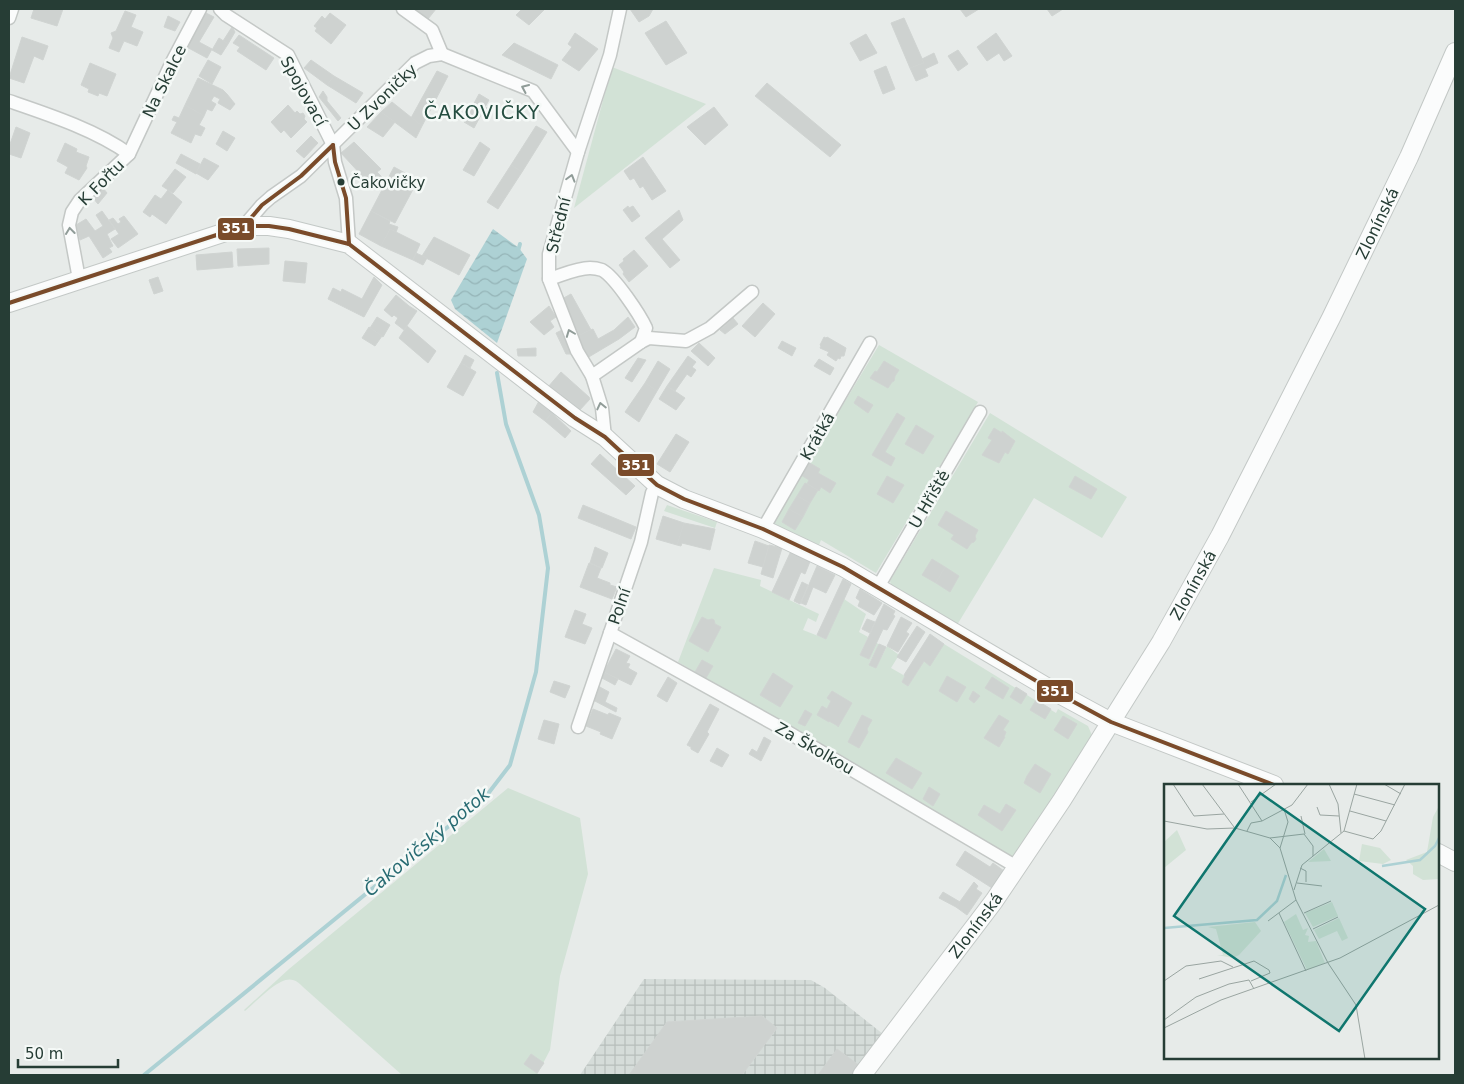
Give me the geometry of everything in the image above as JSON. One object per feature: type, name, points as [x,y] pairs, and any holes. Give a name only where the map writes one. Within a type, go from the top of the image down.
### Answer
[{"type":"street","points":[[9,18],[12,9]]},
{"type":"street","name":"Na Skalce","points":[[129,154],[172,62],[200,9]]},
{"type":"street","name":"Spojovací","points":[[220,9],[226,15],[288,55],[333,146],[335,162],[346,198],[349,244]]},
{"type":"street","points":[[403,9],[432,30],[442,54],[533,91],[578,152]]},
{"type":"street","name":"Střední","points":[[605,437],[602,408],[592,376],[576,351],[549,279],[549,254],[578,152],[610,55],[620,9]]},
{"type":"street","name":"Zlonínská","points":[[862,1075],[994,901],[1062,800],[1161,642],[1233,510],[1336,309],[1409,157],[1455,52]]},
{"type":"street","name":"U Zvoničky","points":[[244,226],[262,205],[301,176],[333,146],[415,63],[429,56],[442,54]]},
{"type":"street","name":"K Fořtu","points":[[9,101],[51,116],[107,140],[129,154],[80,200],[72,212],[69,225],[79,279]]},
{"type":"street","points":[[9,303],[244,226],[269,226],[289,229],[349,244],[575,418],[605,437],[657,485],[684,499],[763,529],[844,567],[1050,689],[1111,722],[1271,784]]},
{"type":"street","points":[[549,279],[591,268],[601,270],[612,278],[642,320],[646,328],[641,342]]},
{"type":"street","points":[[592,376],[649,338],[686,341],[710,328],[752,292]]},
{"type":"street","name":"Krátká","points":[[763,529],[870,343]]},
{"type":"street","name":"U Hřiště","points":[[878,587],[980,412]]},
{"type":"street","name":"Polní","points":[[578,727],[641,542],[652,492],[657,485]]},
{"type":"street","name":"Za Školkou","points":[[610,633],[774,724],[1017,867]]},
{"type":"street","points":[[1439,854],[1455,862]]},
{"type":"shaded area","points":[[644,979],[811,980],[825,988],[888,1038],[858,1075],[580,1075]]},
{"type":"green space","points":[[612,67],[706,104],[574,208]]},
{"type":"green space","points":[[879,345],[978,402],[876,573],[821,540],[819,545],[771,524]]},
{"type":"green space","points":[[990,413],[1127,497],[1102,538],[1034,498],[957,625],[891,585],[890,581]]},
{"type":"green space","points":[[667,505],[717,522],[715,528],[664,511]]},
{"type":"green space","points":[[714,568],[761,580],[760,586],[819,614],[816,622],[808,618],[803,630],[826,639],[844,599],[866,614],[859,632],[868,637],[860,655],[869,659],[876,643],[879,644],[869,664],[876,668],[887,646],[899,655],[891,668],[905,676],[902,682],[908,686],[924,661],[930,665],[944,644],[1056,713],[1058,709],[1088,726],[1094,740],[1013,857],[678,662]]},
{"type":"green space","points":[[508,788],[580,818],[588,874],[560,976],[550,1050],[537,1075],[402,1075],[300,984],[293,980],[281,982],[244,1010],[289,969]]},
{"type":"water","points":[[493,229],[519,248],[527,259],[497,343],[455,309],[451,300]]},
{"type":"building","points":[[34,9],[63,9],[57,26],[31,18]]},
{"type":"building","points":[[415,9],[436,9],[428,19]]},
{"type":"building","points":[[522,9],[545,9],[529,25],[516,15]]},
{"type":"building","points":[[630,9],[653,9],[649,16],[639,22]]},
{"type":"building","points":[[960,9],[979,9],[966,17]]},
{"type":"building","points":[[1047,9],[1063,9],[1052,16]]},
{"type":"building","points":[[125,11],[136,15],[131,27],[143,32],[137,46],[124,41],[119,52],[109,48],[113,38],[111,33],[116,31]]},
{"type":"building","points":[[202,11],[214,17],[199,42],[212,49],[207,58],[183,45]]},
{"type":"building","points":[[330,13],[346,25],[331,44],[315,31],[317,28],[314,26],[322,16],[325,19]]},
{"type":"building","points":[[168,16],[180,22],[175,31],[164,27]]},
{"type":"building","points":[[904,18],[924,63],[910,68],[891,23]]},
{"type":"building","points":[[666,21],[687,53],[666,65],[645,33]]},
{"type":"building","points":[[232,27],[235,32],[228,44],[223,41]]},
{"type":"building","points":[[575,33],[598,49],[579,71],[562,60],[572,47],[568,44]]},
{"type":"building","points":[[996,33],[1012,56],[1004,61],[999,53],[987,61],[977,47]]},
{"type":"building","points":[[866,34],[877,53],[860,61],[850,43]]},
{"type":"building","points":[[239,35],[274,58],[266,70],[237,51],[240,47],[233,43]]},
{"type":"building","points":[[22,37],[48,46],[43,60],[34,56],[24,83],[9,78]]},
{"type":"building","points":[[219,38],[228,44],[221,55],[212,50]]},
{"type":"building","points":[[514,43],[558,65],[551,79],[502,55]]},
{"type":"building","points":[[958,50],[968,64],[958,71],[948,56]]},
{"type":"building","points":[[934,53],[938,63],[925,69],[928,76],[916,81],[910,68],[924,63],[922,59]]},
{"type":"building","points":[[208,60],[221,67],[212,84],[199,76]]},
{"type":"building","points":[[311,60],[334,76],[327,85],[304,68]]},
{"type":"building","points":[[90,63],[116,74],[107,96],[99,93],[98,96],[88,92],[89,89],[81,85]]},
{"type":"building","points":[[886,66],[895,89],[883,94],[874,71]]},
{"type":"building","points":[[437,71],[448,76],[434,103],[422,98]]},
{"type":"building","points":[[334,76],[363,93],[356,103],[327,85]]},
{"type":"building","points":[[198,78],[223,90],[227,94],[235,104],[230,110],[218,103],[220,99],[214,96],[211,101],[216,104],[212,111],[207,109],[204,116],[185,105]]},
{"type":"building","points":[[767,83],[841,145],[830,157],[755,96]]},
{"type":"building","points":[[323,91],[327,101],[341,118],[338,121],[319,97]]},
{"type":"building","points":[[479,94],[489,100],[485,107],[488,108],[484,116],[481,115],[474,128],[464,122]]},
{"type":"building","points":[[422,98],[434,103],[422,126],[411,118]]},
{"type":"building","points":[[392,102],[422,126],[416,138],[381,112]]},
{"type":"building","points":[[185,105],[204,116],[199,125],[205,128],[201,136],[195,134],[191,143],[171,133],[177,122],[172,120],[174,116],[179,118]]},
{"type":"building","points":[[288,105],[295,113],[297,111],[300,114],[303,113],[304,119],[307,122],[291,138],[284,130],[281,133],[271,122]]},
{"type":"building","points":[[714,107],[728,125],[705,145],[687,127]]},
{"type":"building","points":[[381,112],[395,122],[383,137],[367,127]]},
{"type":"building","points":[[536,126],[547,132],[522,172],[511,165]]},
{"type":"building","points":[[16,127],[30,133],[21,158],[9,154],[9,147]]},
{"type":"building","points":[[223,131],[235,138],[227,151],[216,144]]},
{"type":"building","points":[[311,136],[318,143],[304,158],[296,151]]},
{"type":"building","points":[[354,142],[381,169],[377,172],[385,180],[375,190],[341,153]]},
{"type":"building","points":[[480,142],[490,149],[474,176],[463,170]]},
{"type":"building","points":[[65,143],[77,149],[76,152],[89,157],[87,168],[79,180],[65,173],[68,167],[57,161]]},
{"type":"building","points":[[181,154],[200,164],[196,174],[176,163]]},
{"type":"building","points":[[643,157],[666,191],[652,200],[643,186],[640,188],[634,178],[630,180],[624,171]]},
{"type":"building","points":[[204,158],[219,166],[208,180],[196,173]]},
{"type":"building","points":[[511,165],[522,172],[498,209],[487,202]]},
{"type":"building","points":[[394,167],[418,180],[395,223],[371,211]]},
{"type":"building","points":[[175,169],[186,177],[173,193],[162,186]]},
{"type":"building","points":[[103,188],[107,193],[98,204],[93,198]]},
{"type":"building","points":[[168,190],[182,202],[166,224],[152,214],[150,217],[143,212],[155,195],[161,199]]},
{"type":"building","points":[[628,206],[629,208],[633,206],[640,216],[632,222],[623,210]]},
{"type":"building","points":[[679,210],[683,220],[662,239],[680,260],[670,268],[645,238]]},
{"type":"building","points":[[102,211],[115,229],[107,234],[113,246],[109,248],[112,252],[103,258],[89,236],[80,240],[76,225],[86,219],[95,231],[103,226],[96,215]]},
{"type":"building","points":[[371,211],[390,221],[389,224],[398,227],[396,232],[390,229],[381,246],[359,234]]},
{"type":"building","points":[[124,216],[138,234],[118,248],[111,239],[119,234],[109,220],[113,218],[118,224],[121,222],[119,219]]},
{"type":"building","points":[[390,229],[420,244],[413,260],[381,246]]},
{"type":"building","points":[[434,237],[470,255],[459,275],[422,256]]},
{"type":"building","points":[[269,248],[269,264],[238,266],[237,249]]},
{"type":"building","points":[[634,250],[648,266],[629,282],[619,265]]},
{"type":"building","points":[[232,252],[233,267],[197,270],[196,255]]},
{"type":"building","points":[[416,253],[427,258],[423,265],[413,260]]},
{"type":"building","points":[[285,261],[307,263],[305,283],[283,281]]},
{"type":"building","points":[[158,277],[163,291],[154,294],[149,280]]},
{"type":"building","points":[[374,277],[382,285],[364,317],[328,299],[333,288],[341,292],[342,289],[362,299]]},
{"type":"building","points":[[571,294],[591,330],[577,336],[560,300]]},
{"type":"building","points":[[396,295],[417,311],[404,330],[395,323],[398,318],[394,315],[392,317],[384,310]]},
{"type":"building","points":[[763,303],[775,314],[755,337],[742,326]]},
{"type":"building","points":[[549,306],[556,317],[550,321],[554,327],[544,335],[530,322]]},
{"type":"building","points":[[377,317],[390,325],[383,337],[370,328]]},
{"type":"building","points":[[628,317],[635,327],[587,358],[577,336],[593,329],[598,339],[614,330]]},
{"type":"building","points":[[733,318],[738,324],[725,334],[720,330]]},
{"type":"building","points":[[407,326],[436,351],[428,363],[399,338]]},
{"type":"building","points":[[369,327],[382,336],[375,346],[362,338]]},
{"type":"building","points":[[562,330],[574,354],[566,354],[556,333]]},
{"type":"building","points":[[824,337],[846,348],[844,356],[841,356],[836,361],[827,355],[829,352],[820,348]]},
{"type":"building","points":[[782,341],[796,348],[792,356],[778,348]]},
{"type":"building","points":[[699,343],[715,358],[708,366],[691,351]]},
{"type":"building","points":[[536,348],[536,356],[518,356],[517,349]]},
{"type":"building","points":[[465,355],[474,360],[470,368],[461,363]]},
{"type":"building","points":[[688,356],[696,362],[692,367],[696,370],[691,377],[687,374],[675,391],[667,386]]},
{"type":"building","points":[[638,358],[646,360],[632,382],[625,378]]},
{"type":"building","points":[[819,359],[834,368],[830,375],[814,366]]},
{"type":"building","points":[[658,361],[670,369],[657,391],[645,383]]},
{"type":"building","points":[[884,361],[899,370],[888,388],[870,378],[875,371],[877,372]]},
{"type":"building","points":[[461,363],[476,372],[463,396],[447,387]]},
{"type":"building","points":[[561,372],[590,399],[578,412],[548,387]]},
{"type":"building","points":[[645,383],[657,391],[639,422],[625,412]]},
{"type":"building","points":[[667,386],[685,398],[676,410],[659,399]]},
{"type":"building","points":[[858,396],[873,405],[868,413],[854,403]]},
{"type":"building","points":[[539,401],[552,413],[545,421],[533,412]]},
{"type":"building","points":[[552,413],[571,431],[565,438],[545,421]]},
{"type":"building","points":[[897,413],[905,418],[885,452],[895,458],[891,466],[872,455]]},
{"type":"building","points":[[916,425],[934,436],[923,454],[905,444]]},
{"type":"building","points":[[994,428],[1002,433],[1002,431],[1015,441],[1008,454],[1005,452],[999,463],[982,455],[992,440],[988,438]]},
{"type":"building","points":[[676,434],[689,442],[670,472],[657,464]]},
{"type":"building","points":[[600,454],[635,486],[626,495],[591,464]]},
{"type":"building","points":[[808,462],[820,469],[818,473],[836,483],[830,493],[821,487],[819,491],[807,484],[809,480],[801,475]]},
{"type":"building","points":[[887,476],[904,485],[893,503],[877,494]]},
{"type":"building","points":[[1075,476],[1097,489],[1091,499],[1069,487]]},
{"type":"building","points":[[805,483],[818,490],[810,503],[797,496]]},
{"type":"building","points":[[797,496],[810,503],[803,517],[789,509]]},
{"type":"building","points":[[583,505],[636,527],[631,539],[578,518]]},
{"type":"building","points":[[789,509],[803,517],[795,530],[782,522]]},
{"type":"building","points":[[946,511],[978,530],[975,536],[976,539],[967,549],[951,539],[954,535],[938,525]]},
{"type":"building","points":[[663,516],[684,523],[677,545],[656,539]]},
{"type":"building","points":[[684,523],[715,529],[710,550],[682,543],[681,546],[677,545]]},
{"type":"building","points":[[755,541],[769,546],[763,567],[748,563]]},
{"type":"building","points":[[769,545],[782,548],[773,578],[761,574]]},
{"type":"building","points":[[595,547],[608,553],[602,568],[590,563]]},
{"type":"building","points":[[791,551],[811,559],[805,574],[801,572],[789,600],[772,592]]},
{"type":"building","points":[[932,559],[945,567],[936,583],[922,575]]},
{"type":"building","points":[[589,563],[601,568],[597,578],[617,587],[612,599],[580,587]]},
{"type":"building","points":[[817,566],[835,575],[826,593],[813,587],[806,605],[801,603]]},
{"type":"building","points":[[945,567],[959,576],[950,592],[936,583]]},
{"type":"building","points":[[843,579],[851,584],[826,639],[817,635]]},
{"type":"building","points":[[802,582],[808,585],[800,604],[794,601]]},
{"type":"building","points":[[860,589],[882,603],[874,615],[858,606],[860,601],[856,598]]},
{"type":"building","points":[[884,604],[895,611],[893,615],[895,616],[887,630],[883,629],[869,659],[860,655]]},
{"type":"building","points":[[575,610],[586,614],[582,624],[592,628],[585,644],[565,637]]},
{"type":"building","points":[[702,617],[714,620],[715,624],[721,627],[708,652],[689,641]]},
{"type":"building","points":[[901,617],[912,623],[906,632],[909,634],[898,652],[887,646]]},
{"type":"building","points":[[867,619],[875,622],[870,633],[862,629]]},
{"type":"building","points":[[917,626],[925,632],[906,662],[897,657]]},
{"type":"building","points":[[930,634],[944,644],[930,666],[924,661],[908,686],[902,682],[904,675]]},
{"type":"building","points":[[879,644],[886,647],[876,668],[869,665]]},
{"type":"building","points":[[616,649],[630,656],[626,663],[630,664],[628,668],[637,673],[631,685],[604,672]]},
{"type":"building","points":[[702,660],[713,666],[706,678],[695,672]]},
{"type":"building","points":[[604,672],[618,679],[615,685],[602,678]]},
{"type":"building","points":[[773,673],[793,686],[780,707],[760,695]]},
{"type":"building","points":[[947,676],[966,687],[957,702],[939,691]]},
{"type":"building","points":[[668,677],[677,683],[667,702],[657,696]]},
{"type":"building","points":[[992,677],[1009,688],[1003,699],[985,688]]},
{"type":"building","points":[[554,681],[570,686],[565,698],[550,692]]},
{"type":"building","points":[[598,686],[609,692],[605,702],[617,708],[616,712],[593,700]]},
{"type":"building","points":[[1016,687],[1027,694],[1021,704],[1010,697]]},
{"type":"building","points":[[832,691],[852,703],[838,727],[817,715],[822,706],[827,709],[831,701],[827,698]]},
{"type":"building","points":[[973,691],[980,696],[974,703],[969,699]]},
{"type":"building","points":[[1036,700],[1051,709],[1045,719],[1030,710]]},
{"type":"building","points":[[710,704],[719,709],[707,732],[709,734],[698,753],[687,745]]},
{"type":"building","points":[[593,709],[621,718],[612,739],[586,726]]},
{"type":"building","points":[[805,710],[812,714],[805,726],[798,723]]},
{"type":"building","points":[[862,715],[872,720],[859,748],[848,742]]},
{"type":"building","points":[[999,715],[1009,721],[1003,730],[1006,732],[1005,737],[999,747],[984,738]]},
{"type":"building","points":[[1063,716],[1077,724],[1068,739],[1054,730]]},
{"type":"building","points":[[544,720],[559,724],[554,744],[538,739]]},
{"type":"building","points":[[764,737],[771,741],[761,761],[749,754],[752,749],[757,752]]},
{"type":"building","points":[[717,748],[729,755],[722,767],[710,761]]},
{"type":"building","points":[[896,758],[922,773],[912,789],[886,773]]},
{"type":"building","points":[[1035,764],[1051,774],[1040,793],[1024,783]]},
{"type":"building","points":[[929,787],[940,794],[933,806],[923,799]]},
{"type":"building","points":[[1006,804],[1016,810],[1002,831],[978,815],[984,805],[1000,814]]},
{"type":"building","points":[[965,851],[990,867],[993,863],[1004,871],[992,888],[956,865]]},
{"type":"building","points":[[974,882],[978,886],[976,889],[982,893],[967,915],[956,907]]},
{"type":"building","points":[[943,892],[960,902],[956,907],[939,898]]},
{"type":"building","points":[[762,1016],[777,1028],[742,1075],[629,1075],[667,1022]]},
{"type":"building","points":[[837,1049],[860,1066],[854,1075],[818,1075]]},
{"type":"building","points":[[531,1054],[544,1063],[537,1073],[524,1064]]},
{"type":"waterway","name":"Čakovičský potok","points":[[518,251],[520,244]]},
{"type":"waterway","name":"Čakovičský potok","points":[[144,1075],[487,795],[510,765],[536,672],[548,568],[539,515],[506,424],[497,373]]},
{"type":"transit line","name":"351","points":[[333,145],[335,162],[346,198],[349,244]]},
{"type":"transit line","name":"351","points":[[244,226],[262,205],[301,176],[333,145]]},
{"type":"transit line","name":"351","points":[[9,303],[244,226],[269,226],[289,229],[349,244],[575,418],[605,437],[657,485],[684,499],[763,529],[843,567],[1050,689],[1111,722],[1271,784]]},
{"type":"place","name":"Čakovičky","points":[[341,182]]},
{"type":"district","name":"ČAKOVIČKY","points":[[482,112]]}]
